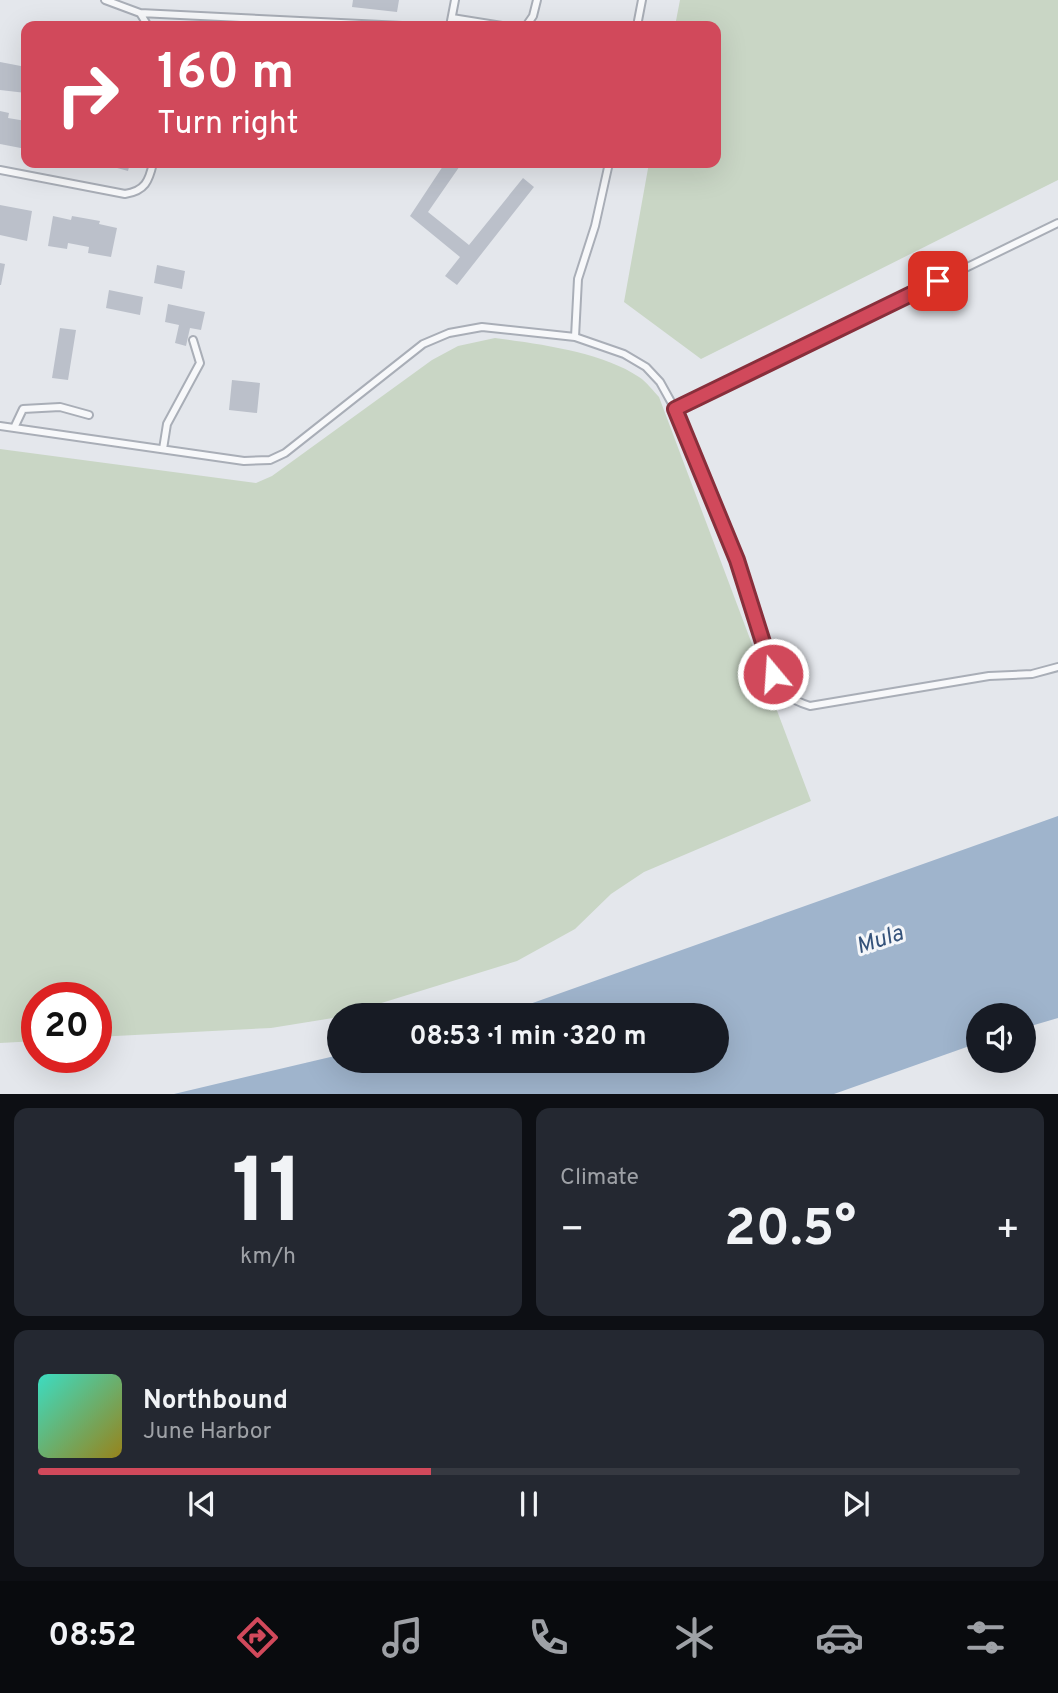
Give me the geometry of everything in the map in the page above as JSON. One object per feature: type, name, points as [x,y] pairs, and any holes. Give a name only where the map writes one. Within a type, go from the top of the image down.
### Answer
[{"type":"lane","points":[[105,0],[140,13],[267,21]]},
{"type":"lane","points":[[451,21],[455,0]]},
{"type":"lane","points":[[530,21],[537,0]]},
{"type":"lane","points":[[638,21],[642,0]]},
{"type":"lane","points":[[140,13],[145,21]]},
{"type":"lane","points":[[452,18],[471,21]]},
{"type":"lane","points":[[0,170],[125,194],[137,192],[145,186],[151,168]]},
{"type":"lane","points":[[575,337],[579,279],[595,226],[608,168]]},
{"type":"lane","points":[[675,409],[1058,223]]},
{"type":"lane","points":[[0,426],[244,461],[271,460],[285,453],[423,344],[449,333],[482,327],[575,337],[625,354],[646,367],[660,382],[675,409],[737,560],[773,674],[781,690],[793,701],[810,706],[989,676],[1032,674],[1058,667]]},
{"type":"lane","points":[[163,449],[166,424],[200,363],[193,340]]},
{"type":"lane","points":[[14,428],[23,409],[60,407],[89,415]]},
{"type":"green space","points":[[680,0],[1058,0],[1058,180],[701,359],[624,302],[648,168],[721,168],[721,21],[676,21]]},
{"type":"green space","points":[[495,338],[570,350],[624,368],[639,377],[659,397],[811,801],[644,872],[611,894],[575,929],[517,961],[381,1003],[327,1003],[327,1019],[271,1028],[112,1036],[112,982],[21,982],[21,1042],[0,1043],[0,449],[256,483],[272,476],[432,360],[458,346]]},
{"type":"water","name":"Mula","points":[[1058,816],[1058,1018],[1036,1024],[1036,1003],[966,1003],[966,1047],[834,1094],[174,1094],[327,1058],[327,1073],[729,1073],[729,1003],[533,1003]]},
{"type":"building","points":[[353,0],[399,0],[397,12],[352,7]]},
{"type":"building","points":[[0,62],[21,66],[21,92],[0,90]]},
{"type":"building","points":[[0,111],[9,113],[8,118],[21,120],[21,148],[0,144]]},
{"type":"building","points":[[442,168],[459,168],[428,212],[469,245],[523,178],[534,187],[457,285],[445,276],[460,257],[410,216]]},
{"type":"building","points":[[0,205],[32,211],[27,241],[0,235]]},
{"type":"building","points":[[53,216],[100,221],[99,224],[117,228],[111,257],[88,253],[89,247],[68,243],[67,249],[48,246]]},
{"type":"building","points":[[0,263],[5,264],[1,285],[0,285]]},
{"type":"building","points":[[157,265],[185,271],[182,289],[154,283]]},
{"type":"building","points":[[109,290],[143,297],[140,315],[106,308]]},
{"type":"building","points":[[168,304],[205,312],[201,330],[190,328],[186,346],[175,343],[179,325],[165,322]]},
{"type":"building","points":[[60,328],[76,330],[68,380],[52,378]]},
{"type":"building","points":[[232,380],[260,383],[257,413],[229,410]]},
{"type":"route","points":[[773,674],[737,560],[675,409],[938,281]]}]
